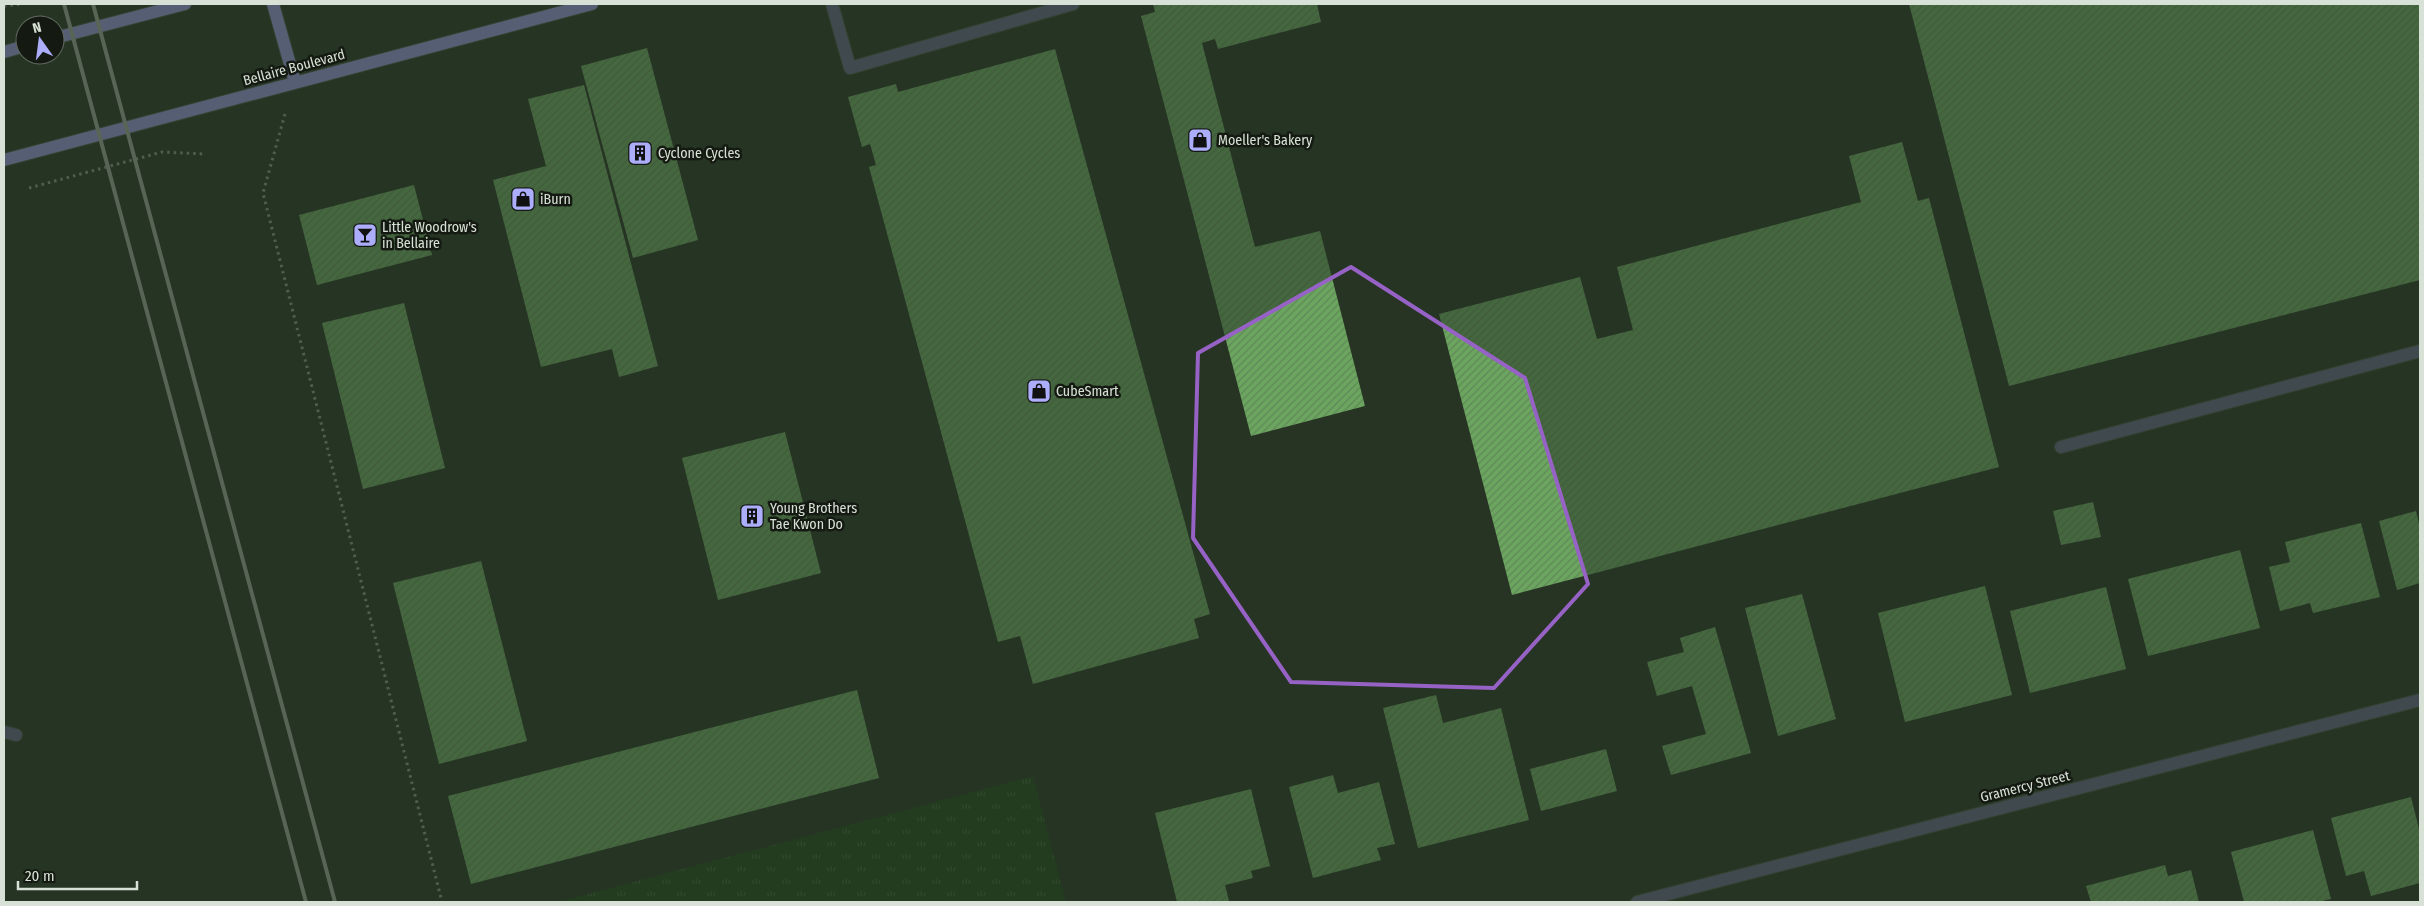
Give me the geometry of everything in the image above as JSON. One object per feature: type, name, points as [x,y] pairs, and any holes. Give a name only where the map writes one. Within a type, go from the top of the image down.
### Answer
[{"type":"main road","points":[[65,35],[185,4]]},
{"type":"main road","points":[[273,4],[295,82]]},
{"type":"main road","name":"Bellaire Boulevard","points":[[4,160],[592,4]]},
{"type":"street","points":[[832,4],[850,68],[1072,4]]},
{"type":"street","points":[[2061,447],[2420,350]]},
{"type":"street","name":"Gramercy Street","points":[[1637,902],[2420,700]]},
{"type":"path","points":[[4,6],[23,4]]},
{"type":"path","points":[[295,82],[263,192],[442,902]]},
{"type":"path","points":[[29,188],[162,152],[204,154]]},
{"type":"highlighted area","points":[[1351,267],[1525,378],[1588,584],[1494,688],[1291,682],[1193,538],[1198,353]]},
{"type":"green space","points":[[1033,776],[1066,902],[558,902]]},
{"type":"building","name":"Moeller's Bakery","points":[[1153,4],[1317,4],[1321,22],[1218,49],[1215,39],[1202,43],[1255,247],[1320,231],[1365,406],[1251,436],[1141,16],[1155,12]]},
{"type":"building","points":[[1909,4],[2420,4],[2420,280],[2009,386]]},
{"type":"building","name":"Cyclone Cycles","points":[[647,48],[698,240],[633,258],[581,66]]},
{"type":"building","name":"CubeSmart","points":[[1055,49],[1210,614],[1194,619],[1199,638],[1033,684],[1020,636],[998,642],[869,167],[876,165],[870,144],[862,147],[848,97],[896,84],[898,92]]},
{"type":"building","points":[[584,85],[658,366],[619,377],[612,349],[541,367],[493,180],[546,166],[528,99]]},
{"type":"building","points":[[1902,142],[1918,201],[1929,198],[1999,467],[1512,595],[1439,314],[1580,277],[1597,339],[1633,330],[1617,267],[1861,202],[1849,156]]},
{"type":"building","name":"Little Woodrow's in Bellaire","points":[[414,185],[432,255],[317,285],[299,215]]},
{"type":"building","points":[[404,303],[445,468],[363,489],[322,323]]},
{"type":"building","name":"Young Brothers Tae Kwon Do","points":[[785,432],[821,573],[718,600],[682,458]]},
{"type":"building","points":[[2093,502],[2101,537],[2061,545],[2053,511]]},
{"type":"building","points":[[2416,511],[2420,528],[2420,583],[2397,590],[2379,521]]},
{"type":"building","points":[[2361,523],[2380,597],[2313,613],[2310,603],[2280,611],[2269,567],[2290,562],[2285,542]]},
{"type":"building","points":[[2240,550],[2260,628],[2148,656],[2128,579]]},
{"type":"building","points":[[481,561],[527,741],[439,764],[393,583]]},
{"type":"building","points":[[1985,586],[2012,695],[1905,722],[1878,613]]},
{"type":"building","points":[[2106,587],[2126,669],[2030,693],[2010,611]]},
{"type":"building","points":[[1802,594],[1836,719],[1778,736],[1745,608]]},
{"type":"building","points":[[1715,627],[1751,753],[1671,775],[1662,746],[1706,734],[1692,686],[1657,696],[1647,662],[1684,652],[1680,638]]},
{"type":"building","points":[[857,690],[879,778],[471,884],[448,796]]},
{"type":"building","points":[[1436,695],[1443,723],[1501,708],[1529,820],[1418,848],[1383,708]]},
{"type":"building","points":[[1606,749],[1617,791],[1541,811],[1530,769]]},
{"type":"building","points":[[1333,775],[1338,793],[1379,782],[1395,844],[1377,848],[1381,860],[1313,878],[1289,787]]},
{"type":"building","points":[[1251,789],[1270,866],[1251,871],[1253,878],[1225,885],[1229,901],[1177,902],[1155,813]]},
{"type":"building","points":[[2411,797],[2420,833],[2420,883],[2371,896],[2364,871],[2346,876],[2331,818]]},
{"type":"building","points":[[2313,830],[2331,899],[2318,902],[2244,902],[2231,852]]},
{"type":"building","points":[[2165,865],[2168,876],[2191,870],[2199,902],[2091,902],[2086,886]]},
{"type":"railway","points":[[64,4],[306,902]]},
{"type":"railway","points":[[93,4],[335,902]]},
{"type":"place","name":"Moeller's Bakery","points":[[1200,140]]},
{"type":"place","name":"Cyclone Cycles","points":[[640,153]]},
{"type":"place","name":"iBurn","points":[[523,199]]},
{"type":"place","name":"Little Woodrow's in Bellaire","points":[[365,235]]},
{"type":"place","name":"CubeSmart","points":[[1039,391]]},
{"type":"place","name":"Young Brothers Tae Kwon Do","points":[[752,516]]}]
